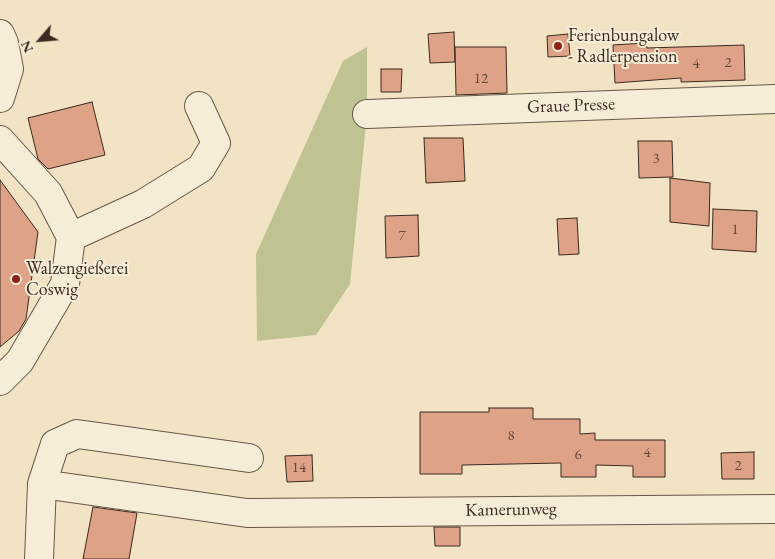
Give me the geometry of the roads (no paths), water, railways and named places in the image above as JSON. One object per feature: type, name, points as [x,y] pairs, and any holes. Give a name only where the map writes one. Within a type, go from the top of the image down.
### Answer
[{"type":"street","points":[[0,34],[4,43],[9,70],[0,98]]},
{"type":"street","name":"Graue Presse","points":[[368,114],[775,99]]},
{"type":"street","points":[[71,236],[143,204],[201,168],[216,143],[199,106]]},
{"type":"street","points":[[0,140],[48,193],[71,236],[65,284],[20,361],[0,381]]},
{"type":"street","points":[[38,559],[41,496],[55,444],[77,434],[249,458]]},
{"type":"street","name":"Kamerunweg","points":[[41,496],[247,513],[775,509]]},
{"type":"place","name":"Ferienbungalow - Radlerpension","points":[[558,46]]},
{"type":"place","name":"Walzengießerei Coswig","points":[[16,279]]}]
